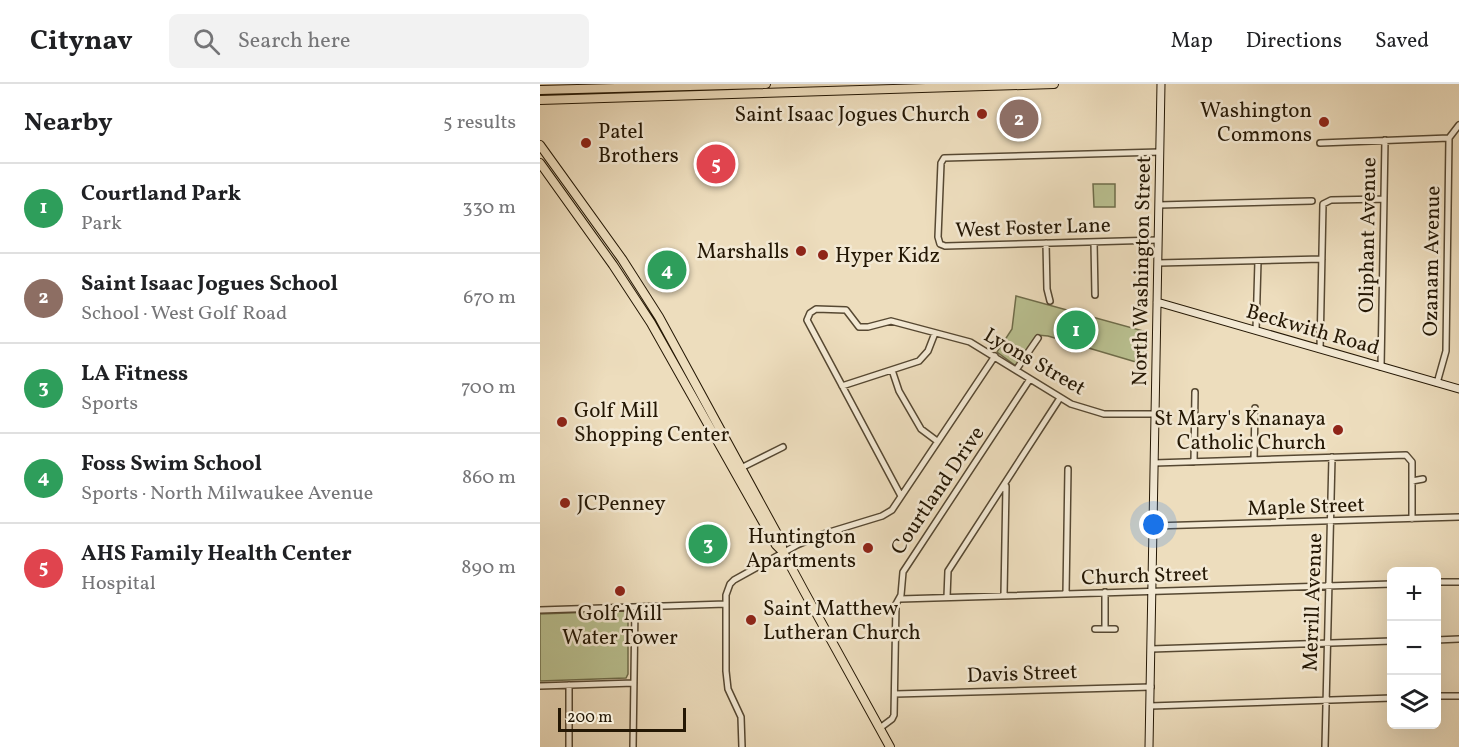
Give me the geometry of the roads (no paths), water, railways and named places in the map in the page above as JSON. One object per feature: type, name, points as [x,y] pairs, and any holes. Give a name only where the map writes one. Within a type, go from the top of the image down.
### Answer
[{"type":"main road","points":[[540,90],[766,84]]},
{"type":"main road","points":[[540,100],[1054,84]]},
{"type":"main road","points":[[540,145],[626,266],[659,317],[738,470]]},
{"type":"main road","points":[[540,164],[639,303],[781,541],[783,552],[890,747]]},
{"type":"street","name":"North Washington Street","points":[[1149,747],[1161,84]]},
{"type":"street","points":[[1320,143],[1449,138],[1459,125]]},
{"type":"street","name":"Ozanam Avenue","points":[[1437,383],[1446,345],[1449,138]]},
{"type":"street","name":"Oliphant Avenue","points":[[1382,367],[1385,140]]},
{"type":"street","name":"West Foster Lane","points":[[1158,240],[945,246],[940,244],[938,237],[941,163],[945,158],[1160,152]]},
{"type":"street","points":[[1320,349],[1325,202],[1384,199]]},
{"type":"street","points":[[1159,205],[1312,201]]},
{"type":"street","points":[[1094,242],[1095,295]]},
{"type":"street","points":[[1046,243],[1047,289],[1050,301]]},
{"type":"street","points":[[1158,263],[1322,259]]},
{"type":"street","points":[[1256,330],[1258,261]]},
{"type":"street","name":"Beckwith Road","points":[[1157,302],[1459,389]]},
{"type":"street","name":"Lyons Street","points":[[808,317],[816,309],[846,310],[859,327],[891,321],[970,342],[1071,404],[1104,414],[1155,414]]},
{"type":"street","points":[[802,311],[808,317],[901,496]]},
{"type":"street","points":[[842,386],[923,358],[934,333]]},
{"type":"street","points":[[1016,370],[1038,338]]},
{"type":"street","points":[[742,747],[741,717],[729,688],[726,670],[728,589],[734,580],[783,552],[814,538],[892,510],[995,356]]},
{"type":"street","points":[[892,370],[899,391],[921,429],[937,441]]},
{"type":"street","name":"Courtland Drive","points":[[880,728],[894,716],[896,604],[900,599],[905,568],[1030,379]]},
{"type":"street","points":[[1194,462],[1195,392]]},
{"type":"street","points":[[947,597],[948,571],[1060,398]]},
{"type":"street","points":[[1254,460],[1255,408]]},
{"type":"street","points":[[738,470],[783,447]]},
{"type":"street","points":[[1154,463],[1401,455],[1410,458],[1412,467],[1412,519]]},
{"type":"street","name":"Merrill Avenue","points":[[1325,747],[1332,457]]},
{"type":"street","points":[[1066,594],[1068,469]]},
{"type":"street","points":[[1412,481],[1423,478]]},
{"type":"street","points":[[1004,596],[1006,484]]},
{"type":"street","name":"Maple Street","points":[[1153,526],[1459,517]]},
{"type":"street","points":[[1441,582],[1459,582]]},
{"type":"street","name":"Church Street","points":[[900,599],[1387,584]]},
{"type":"street","points":[[1105,592],[1106,628]]},
{"type":"street","points":[[540,610],[726,604]]},
{"type":"street","points":[[633,747],[635,607]]},
{"type":"street","points":[[1095,629],[1116,628]]},
{"type":"street","points":[[1441,640],[1459,639]]},
{"type":"street","points":[[1151,649],[1387,641]]},
{"type":"street","points":[[540,686],[634,683]]},
{"type":"street","points":[[569,685],[569,747]]},
{"type":"street","name":"Davis Street","points":[[895,694],[1150,687]]},
{"type":"street","points":[[1441,696],[1459,696]]},
{"type":"street","points":[[1150,706],[1387,698]]},
{"type":"place","name":"Saint Isaac Jogues Church","points":[[982,114]]},
{"type":"place","name":"Saint Isaac Jogues School","points":[[1019,119]]},
{"type":"place","name":"Washington Commons","points":[[1324,122]]},
{"type":"place","name":"Patel Brothers","points":[[586,143]]},
{"type":"place","name":"AHS Family Health Center","points":[[716,164]]},
{"type":"place","name":"Marshalls","points":[[801,251]]},
{"type":"place","name":"Hyper Kidz","points":[[823,255]]},
{"type":"place","name":"Foss Swim School","points":[[667,270]]},
{"type":"place","name":"Courtland Park","points":[[1076,330]]},
{"type":"place","name":"Golf Mill Shopping Center","points":[[562,422]]},
{"type":"place","name":"St Mary's Knanaya Catholic Church","points":[[1338,430]]},
{"type":"place","name":"JCPenney","points":[[565,503]]},
{"type":"place","name":"LA Fitness","points":[[708,544]]},
{"type":"place","name":"Huntington Apartments","points":[[868,548]]},
{"type":"place","name":"Golf Mill Water Tower","points":[[620,591]]},
{"type":"place","name":"Saint Matthew Lutheran Church","points":[[751,620]]}]
